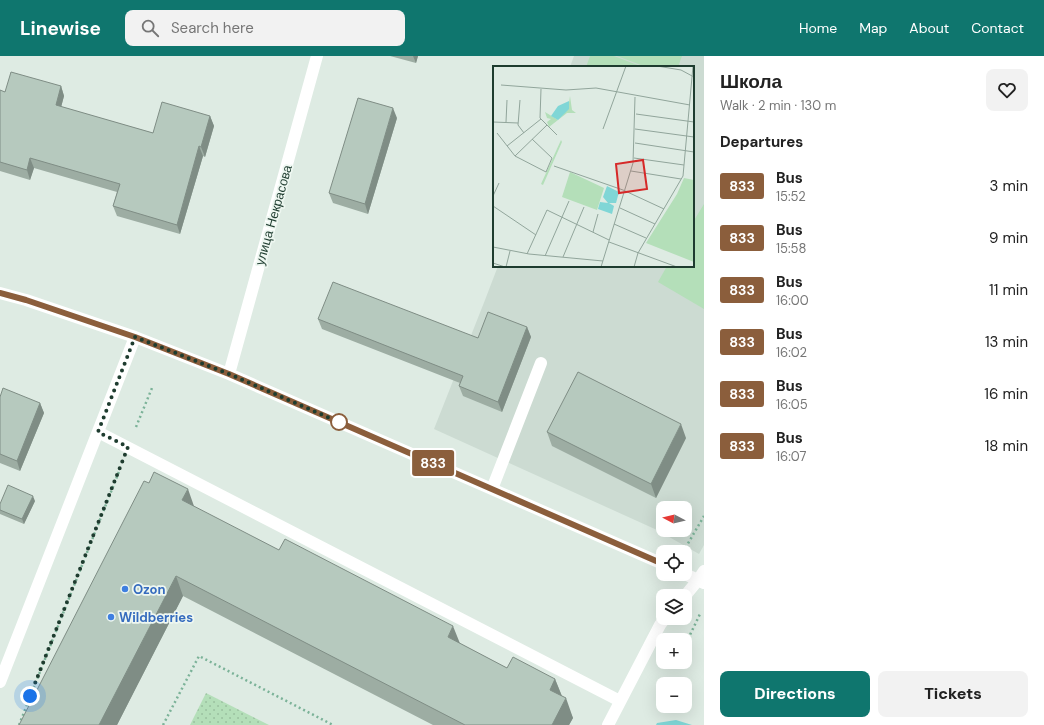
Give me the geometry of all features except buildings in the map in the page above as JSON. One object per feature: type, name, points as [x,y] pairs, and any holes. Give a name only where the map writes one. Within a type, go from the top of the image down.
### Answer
[{"type":"street","name":"улица Некрасова","points":[[229,374],[317,56]]},
{"type":"street","points":[[0,293],[26,300],[135,337],[229,374],[656,561]]},
{"type":"street","points":[[0,682],[135,337]]},
{"type":"street","points":[[492,489],[541,363]]},
{"type":"street","points":[[98,432],[620,701]]},
{"type":"street","points":[[692,576],[702,578]]},
{"type":"street","points":[[692,589],[702,578]]},
{"type":"street","points":[[608,725],[659,625]]},
{"type":"path","points":[[19,725],[152,388]]},
{"type":"path","points":[[687,545],[704,516]]},
{"type":"path","points":[[691,633],[702,612]]},
{"type":"path","points":[[163,725],[199,656],[333,725]]},
{"type":"shaded area","points":[[574,56],[704,56],[704,545],[699,554],[692,550],[692,545],[683,545],[669,537],[692,537],[692,501],[656,501],[656,530],[434,429],[498,267],[694,267],[694,66],[570,66]]},
{"type":"green space","points":[[590,56],[614,56],[640,66],[586,66]]},
{"type":"green space","points":[[617,56],[682,56],[678,66],[643,66]]},
{"type":"green space","points":[[704,204],[704,309],[658,282],[666,267],[694,267],[694,220]]},
{"type":"green space","points":[[206,693],[269,725],[190,725]]},
{"type":"water","points":[[676,720],[692,725],[656,725],[657,723]]},
{"type":"bus line","name":"833","points":[[0,293],[26,300],[135,337],[229,374],[656,561]]},
{"type":"place","name":"Ozon","points":[[125,589]]},
{"type":"place","name":"Wildberries","points":[[111,617]]},
{"type":"route","points":[[30,696],[128,447],[98,432],[135,337],[229,374],[339,422]]}]
